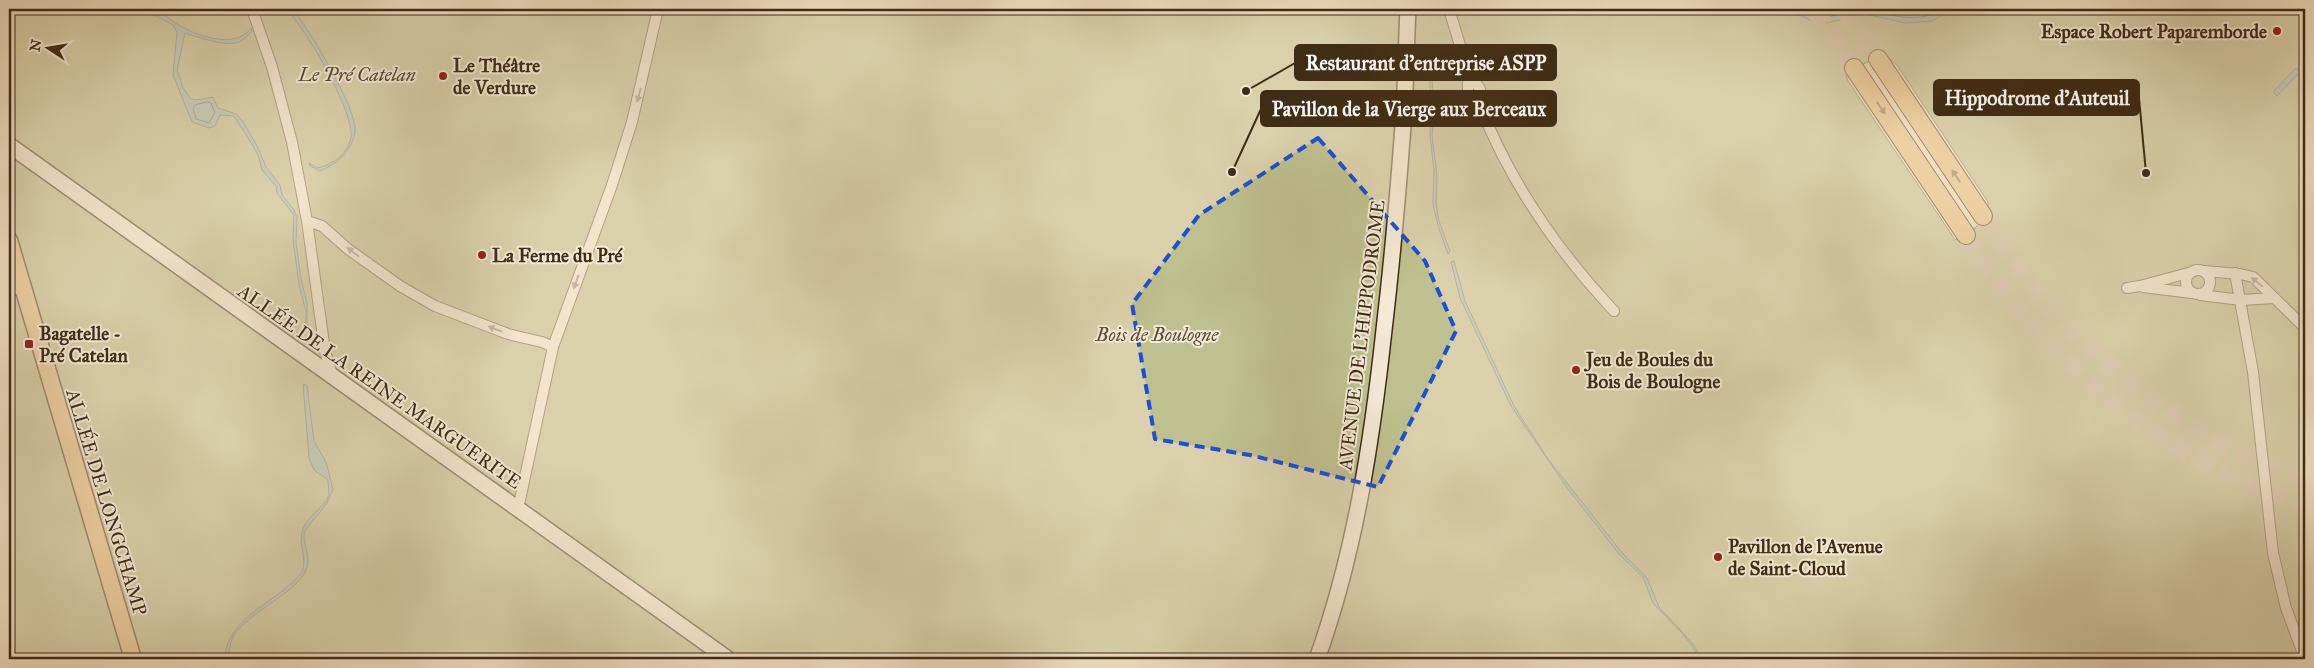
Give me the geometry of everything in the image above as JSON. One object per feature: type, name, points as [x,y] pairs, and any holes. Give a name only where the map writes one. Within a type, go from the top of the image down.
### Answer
[{"type":"highway","points":[[1878,59],[1983,216]]},
{"type":"highway","points":[[1854,68],[1966,235]]},
{"type":"main road","name":"AVENUE DE L'HIPPODROME","points":[[1317,659],[1331,620],[1353,533],[1379,379],[1394,243],[1403,125],[1408,9]]},
{"type":"main road","name":"ALLÉE DE LA REINE MARGUERITE","points":[[9,145],[728,659]]},
{"type":"main road","name":"ALLÉE DE LONGCHAMP","points":[[9,240],[16,289],[133,659]]},
{"type":"street","points":[[252,9],[272,67],[292,142],[307,221],[325,351],[332,376]]},
{"type":"street","points":[[518,509],[553,347],[612,185],[632,122],[658,9]]},
{"type":"street","points":[[1449,9],[1468,72],[1468,99],[1474,104],[1479,103],[1491,133],[1528,200],[1566,256],[1614,311]]},
{"type":"street","points":[[307,221],[322,226],[348,249],[400,286],[435,306],[508,334],[542,342],[553,347]]},
{"type":"street","points":[[2196,294],[2207,292],[2210,285],[2209,277],[2204,271]]},
{"type":"street","points":[[2192,272],[2186,282],[2196,294]]},
{"type":"street","points":[[2127,288],[2192,272],[2235,273],[2253,277],[2305,328]]},
{"type":"street","points":[[2235,273],[2253,372],[2273,553],[2286,608],[2305,659]]},
{"type":"street","points":[[2140,286],[2240,300],[2274,298]]},
{"type":"highlighted area","points":[[1318,138],[1425,261],[1456,331],[1378,487],[1250,455],[1155,439],[1132,304],[1199,215]]},
{"type":"green space","name":"Bois de Boulogne","points":[[9,9],[2305,9],[2305,659],[9,659]],"holes":[[[1880,58],[1890,59],[1897,65],[1988,202],[1983,218],[1962,240],[1954,239],[1848,81],[1846,75],[1851,68]]]},
{"type":"water","points":[[143,9],[160,13],[184,28],[210,38],[237,38],[251,28],[252,31],[243,40],[231,44],[210,41],[185,33],[177,70],[183,88],[191,99],[213,97],[218,108],[236,114],[243,122],[256,144],[266,167],[280,185],[282,195],[294,210],[297,217],[296,243],[301,279],[307,303],[307,327],[305,326],[306,312],[299,285],[293,239],[294,215],[277,193],[276,186],[262,170],[258,155],[234,116],[220,115],[215,126],[209,128],[192,122],[173,75],[177,32],[173,25]]},
{"type":"water","points":[[285,9],[292,9],[295,12],[311,36],[342,90],[354,123],[355,133],[347,152],[332,165],[320,171],[310,166],[309,163],[318,168],[339,158],[349,144],[351,138],[350,126],[337,91],[316,50]]},
{"type":"water","points":[[1786,9],[1952,9],[1932,21],[1906,23],[1865,14],[1827,23],[1812,21]]},
{"type":"water","points":[[1434,46],[1436,47],[1431,70],[1434,103],[1432,136],[1437,175],[1436,203],[1439,221],[1450,251],[1448,254],[1433,205],[1434,171],[1430,135],[1429,68]]},
{"type":"water","points":[[2296,68],[2300,72],[2277,96],[2273,92]]},
{"type":"water","points":[[1454,261],[1465,301],[1514,406],[1548,459],[1623,554],[1647,578],[1659,607],[1694,645],[1701,659],[1699,659],[1683,634],[1653,603],[1643,577],[1620,555],[1568,489],[1511,406],[1460,298],[1451,262]]},
{"type":"water","points":[[303,384],[307,386],[314,441],[326,462],[333,489],[327,503],[304,533],[308,564],[302,577],[240,628],[232,639],[228,659],[224,659],[228,644],[235,631],[256,610],[292,583],[302,572],[304,561],[301,535],[303,529],[329,495],[328,480],[314,470],[309,458]]},
{"type":"tunnel","points":[[1814,9],[1854,68]]},
{"type":"tunnel","points":[[1844,9],[1878,59]]},
{"type":"tunnel","points":[[1983,216],[2034,288],[2079,338],[2107,364],[2168,411],[2201,432],[2269,466],[2305,479]]},
{"type":"tunnel","points":[[1966,235],[2009,297],[2045,340],[2111,400],[2146,427],[2184,451],[2263,491],[2305,506]]},
{"type":"place","name":"Espace Robert Paparemborde","points":[[2277,31]]},
{"type":"place","name":"Le Théâtre de Verdure","points":[[443,76]]},
{"type":"place","name":"Restaurant d'entreprise ASPP","points":[[1246,91]]},
{"type":"place","name":"Pavillon de la Vierge aux Berceaux","points":[[1232,172]]},
{"type":"place","name":"Hippodrome d'Auteuil","points":[[2146,173]]},
{"type":"place","name":"La Ferme du Pré","points":[[482,255]]},
{"type":"place","name":"Bagatelle - Pré Catelan","points":[[29,344]]},
{"type":"place","name":"Jeu de Boules du Bois de Boulogne","points":[[1576,370]]},
{"type":"place","name":"Pavillon de l'Avenue de Saint-Cloud","points":[[1718,557]]},
{"type":"park label","name":"Le Pré Catelan","points":[[357,74]]}]
